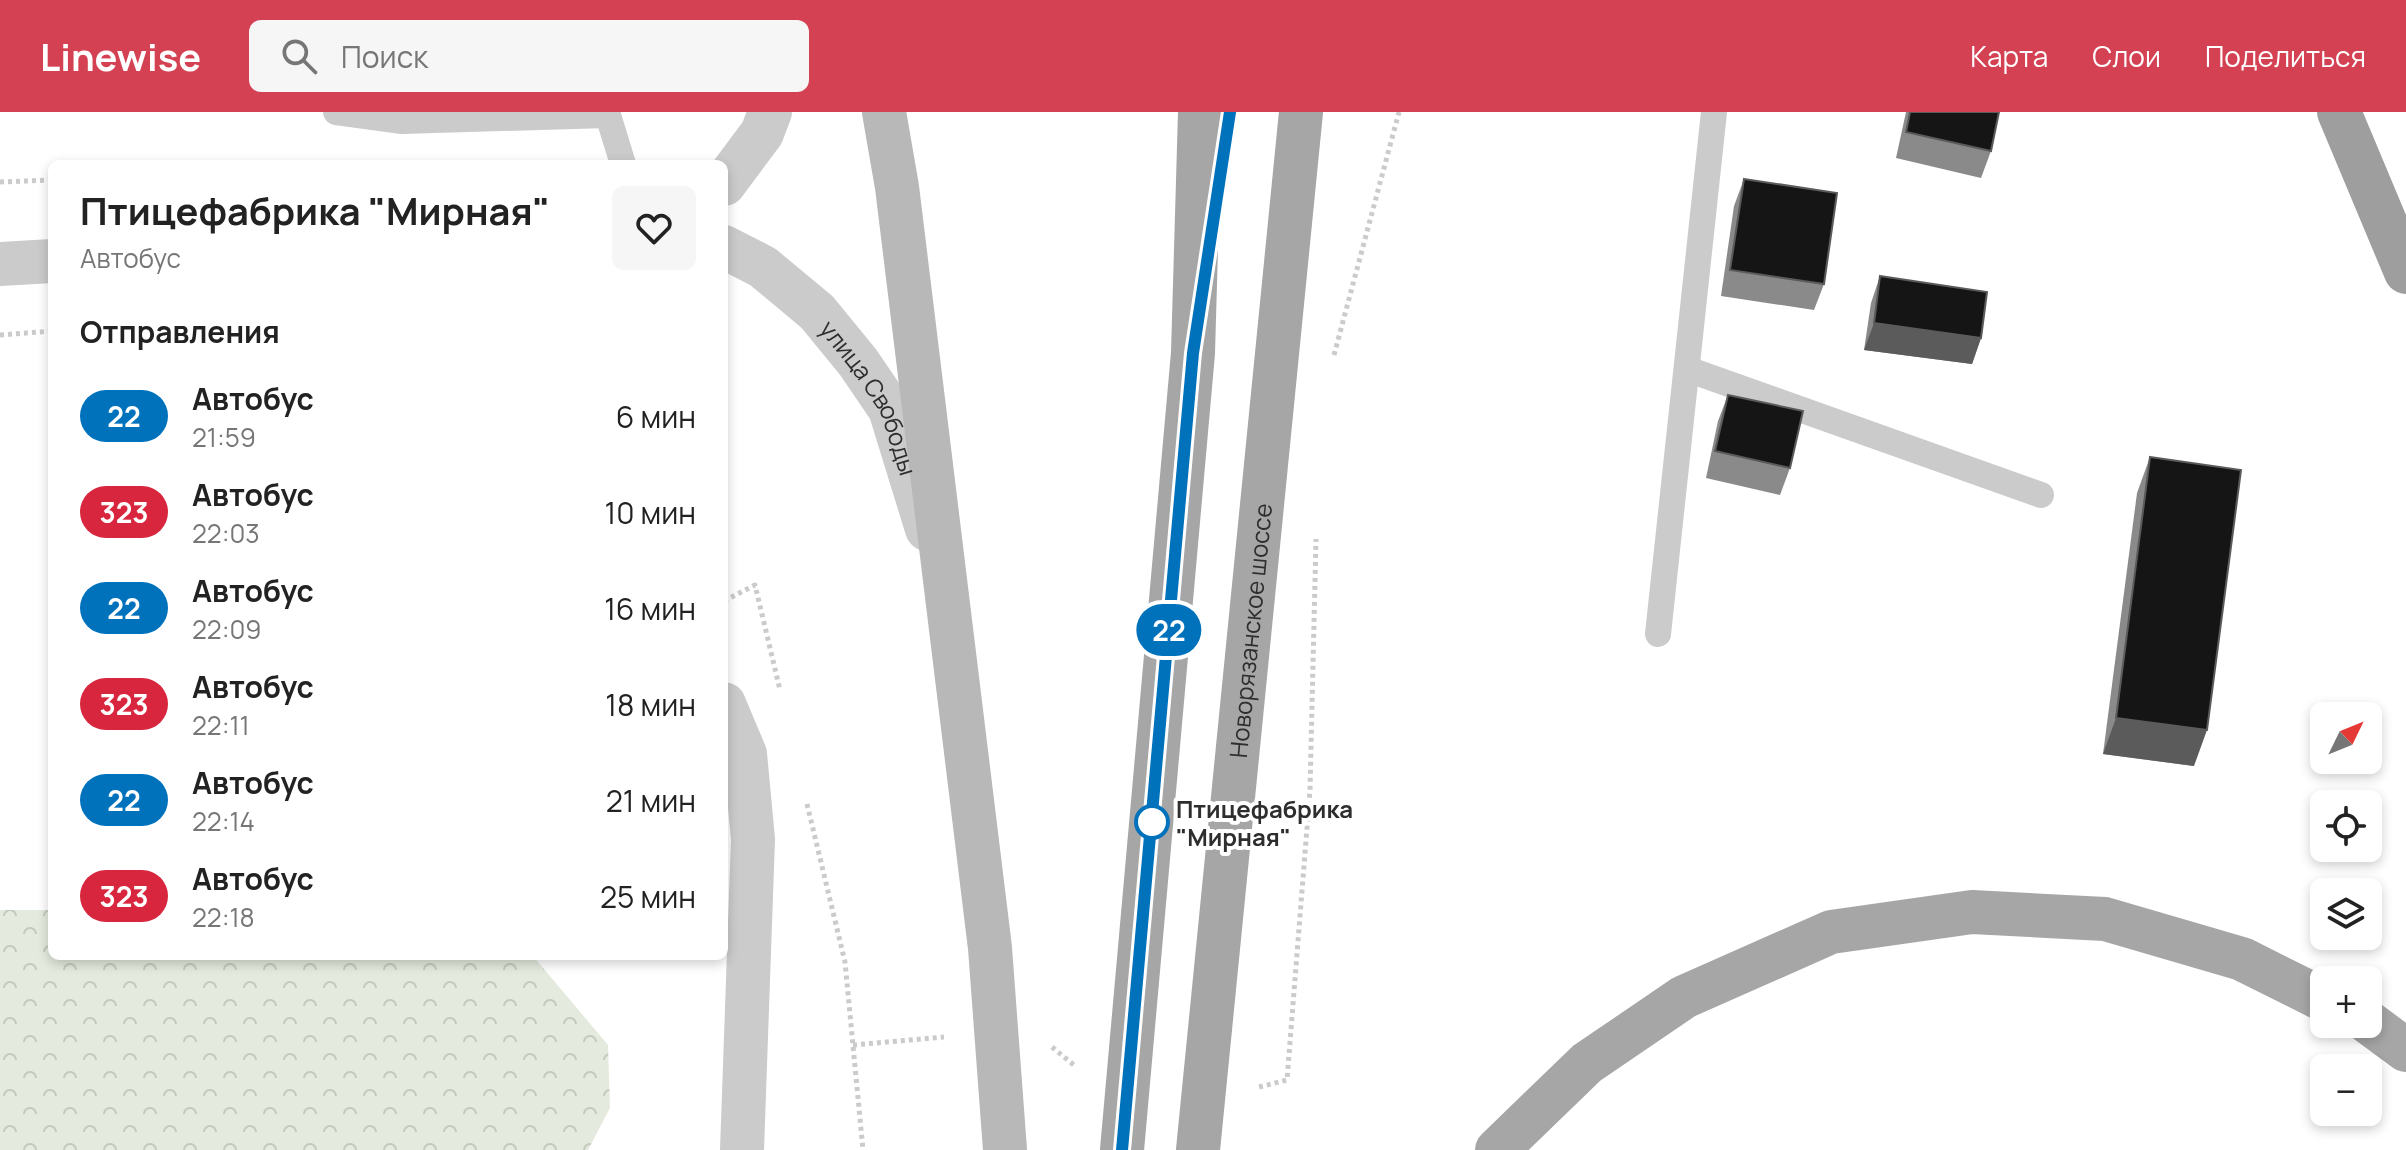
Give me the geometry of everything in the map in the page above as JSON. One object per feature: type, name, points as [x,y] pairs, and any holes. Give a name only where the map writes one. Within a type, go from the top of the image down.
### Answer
[{"type":"highway","points":[[2339,112],[2406,272]]},
{"type":"main road","points":[[884,112],[897,187],[997,1021],[1005,1150]]},
{"type":"main road","points":[[1122,1150],[1193,353],[1200,112]]},
{"type":"main road","points":[[1193,353],[1230,112]]},
{"type":"main road","name":"Новорязанское шоссе","points":[[1198,1150],[1301,112]]},
{"type":"main road","points":[[1497,1150],[1587,1063],[1684,997],[1831,932],[1972,912],[2105,919],[2242,959],[2310,993]]},
{"type":"main road","points":[[2382,1032],[2406,1050]]},
{"type":"street","points":[[728,179],[762,133],[770,112]]},
{"type":"street","name":"улица Свободы","points":[[728,249],[763,267],[817,312],[858,362],[890,409],[947,596]]},
{"type":"street","points":[[0,264],[48,261]]},
{"type":"street","points":[[728,714],[745,754],[753,839],[742,1150]]},
{"type":"lane","points":[[336,112],[402,121],[607,114],[622,160]]},
{"type":"lane","points":[[1658,634],[1714,112]]},
{"type":"lane","points":[[1687,369],[2041,495]]},
{"type":"path","points":[[1332,362],[1399,112]]},
{"type":"path","points":[[0,182],[48,180]]},
{"type":"path","points":[[0,335],[48,331]]},
{"type":"path","points":[[1247,1090],[1287,1080],[1310,790],[1316,536]]},
{"type":"path","points":[[728,599],[755,585],[780,692]]},
{"type":"path","points":[[806,798],[845,962],[863,1150]]},
{"type":"path","points":[[853,1045],[955,1036]]},
{"type":"path","points":[[1046,1043],[1080,1069]]},
{"type":"green space","points":[[0,910],[48,910],[48,960],[536,960],[608,1045],[610,1108],[588,1150],[0,1150]]},
{"type":"building","points":[[1910,112],[1999,112],[1991,151],[1906,132]]},
{"type":"building","points":[[1744,179],[1837,193],[1824,284],[1730,270]]},
{"type":"building","points":[[1880,276],[1987,292],[1981,338],[1874,323]]},
{"type":"building","points":[[1728,395],[1803,411],[1790,468],[1715,451]]},
{"type":"building","points":[[2150,457],[2241,470],[2207,730],[2116,718]]},
{"type":"bus line","name":"22","points":[[1122,1150],[1193,353],[1230,112]]},
{"type":"place","name":"Птицефабрика \"Мирная\"","points":[[1152,822]]}]
